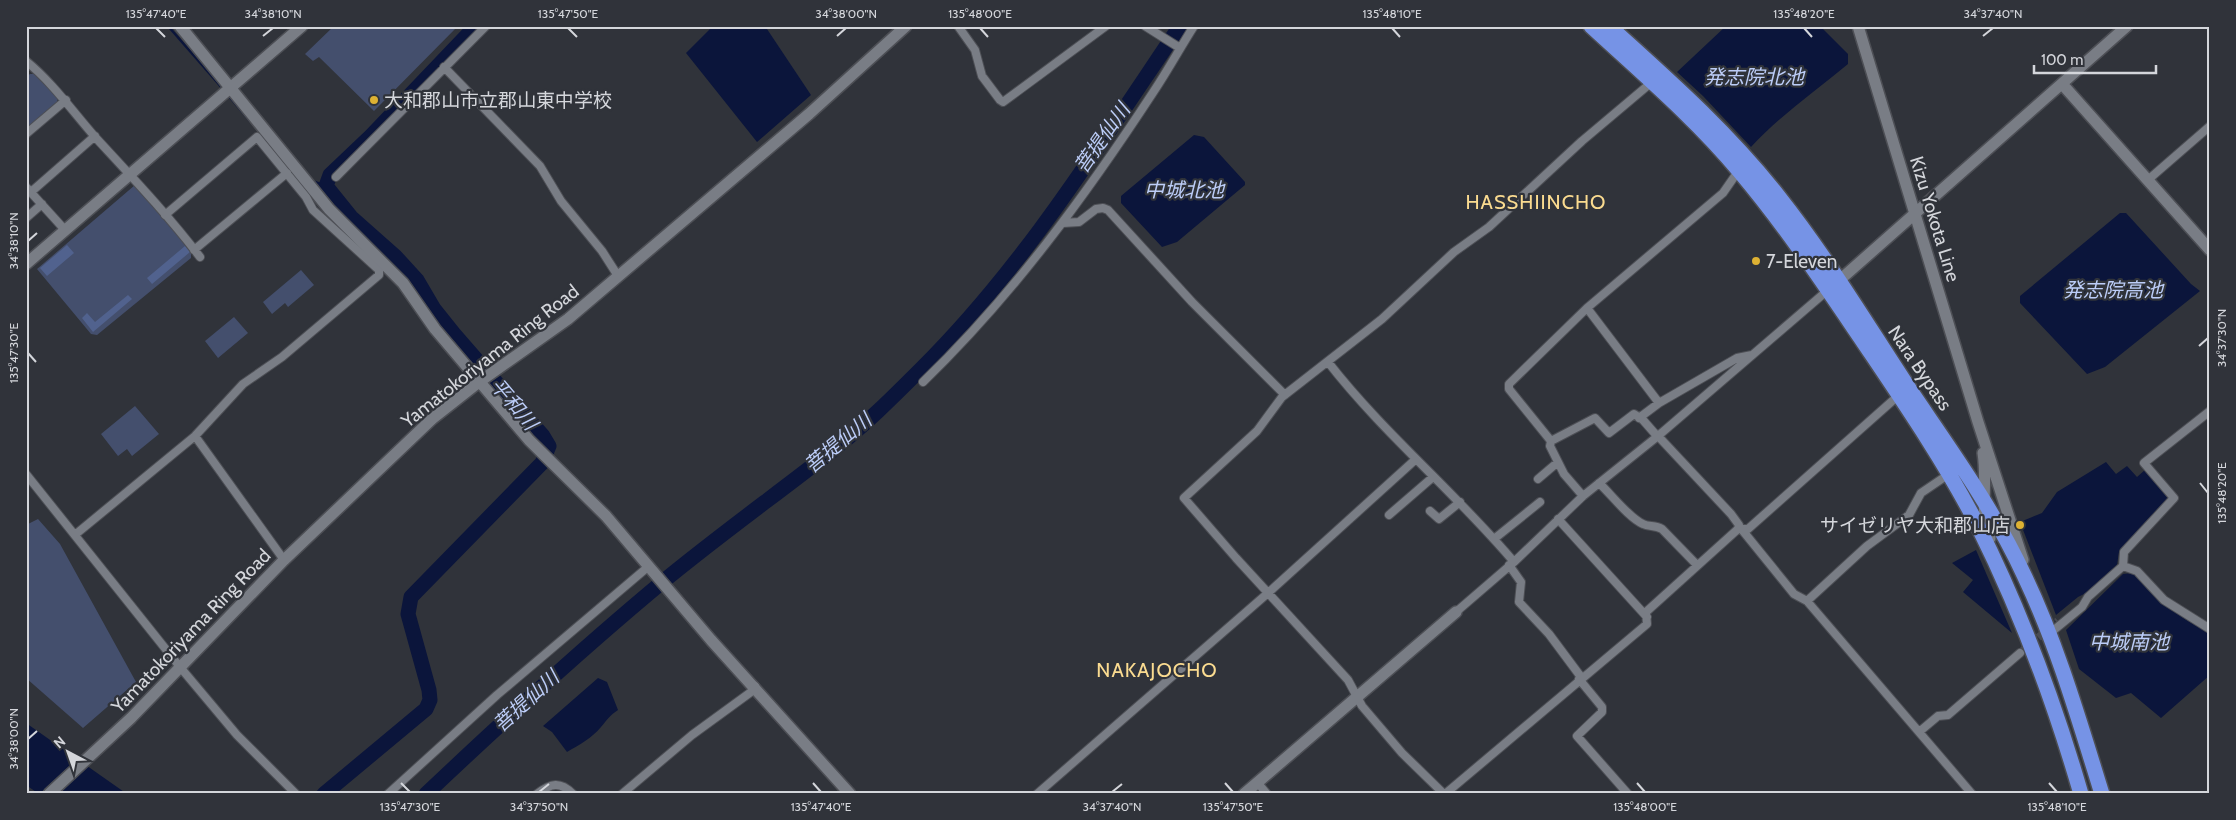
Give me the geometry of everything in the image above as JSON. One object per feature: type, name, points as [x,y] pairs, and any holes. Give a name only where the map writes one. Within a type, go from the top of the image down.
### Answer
[{"type":"highway","name":"Nara Bypass","points":[[1591,26],[1687,115],[1739,170],[1833,286],[1982,499],[2025,577],[2049,634],[2102,794]]},
{"type":"highway","name":"Nara Bypass","points":[[1609,26],[1684,93],[1748,161],[1780,199],[1949,474],[1977,524],[2006,586],[2042,672],[2081,794]]},
{"type":"street","points":[[76,534],[195,436],[243,384],[282,357],[379,275],[379,270],[313,210],[292,172],[231,88],[180,26]]},
{"type":"street","points":[[26,264],[302,26]]},
{"type":"street","points":[[336,177],[486,26]]},
{"type":"street","name":"Yamatokoriyama Ring Road","points":[[49,794],[90,757],[284,560],[432,419],[487,376],[552,332],[809,114],[906,26]]},
{"type":"street","points":[[958,26],[975,50],[982,76],[1000,100],[1004,102],[1106,26]]},
{"type":"street","points":[[923,382],[986,319],[1063,223],[1133,124],[1178,48],[1194,26]]},
{"type":"street","name":"Kizu Yokota Line","points":[[1858,26],[1978,422],[2025,567],[2025,577]]},
{"type":"street","points":[[1244,794],[1356,695],[1456,612],[1583,496],[1658,436],[1833,286],[2063,85],[2127,26]]},
{"type":"street","points":[[1147,28],[1178,48]]},
{"type":"street","points":[[26,61],[66,100],[200,257]]},
{"type":"street","points":[[26,74],[34,67]]},
{"type":"street","points":[[444,68],[540,166],[561,201],[602,251],[618,276]]},
{"type":"street","points":[[1652,82],[1582,141],[1488,227],[1454,252],[1382,319],[1285,395],[1257,431],[1184,498],[1348,680],[1362,706],[1402,753],[1446,793],[1580,678],[1647,624],[1646,612],[1697,565],[1740,530],[1748,529],[1899,395]]},
{"type":"street","points":[[2063,85],[2149,179],[2210,250]]},
{"type":"street","points":[[26,134],[66,100]]},
{"type":"street","points":[[2149,179],[2210,126]]},
{"type":"street","points":[[65,230],[28,190],[95,136]]},
{"type":"street","points":[[166,215],[257,137],[292,172],[308,184],[343,225],[403,283],[430,322],[487,376],[529,440],[606,516],[711,640],[755,686],[850,794]]},
{"type":"street","points":[[1583,496],[1564,474],[1550,446],[1551,441],[1509,389],[1509,384],[1587,308],[1723,193],[1739,170]]},
{"type":"street","points":[[194,250],[292,172]]},
{"type":"street","points":[[26,218],[42,204]]},
{"type":"street","points":[[1063,223],[1079,222],[1096,209],[1103,208],[1108,210],[1192,302],[1285,395]]},
{"type":"street","points":[[1587,308],[1659,403]]},
{"type":"street","points":[[1639,418],[1659,403],[1737,358],[1753,355]]},
{"type":"street","points":[[1328,362],[1365,407],[1432,477],[1460,502],[1494,539],[1511,563],[1521,582],[1519,602],[1549,634],[1602,707],[1602,712],[1577,736],[1628,794]]},
{"type":"street","points":[[2058,621],[2123,566],[2124,552],[2174,498],[2144,464],[2210,411]]},
{"type":"street","points":[[1551,441],[1595,418],[1608,433],[1634,414],[1639,418],[1731,514],[1739,525],[1740,530],[1794,594],[1807,601],[1972,794]]},
{"type":"street","name":"Kizu Yokota Line","points":[[1978,422],[1985,466],[1982,499],[1984,519],[1998,556],[2006,586]]},
{"type":"street","points":[[195,436],[284,560]]},
{"type":"street","points":[[1037,794],[1268,593],[1416,459]]},
{"type":"street","points":[[1538,479],[1558,462]]},
{"type":"street","points":[[26,474],[76,534],[180,667],[237,734],[296,794]]},
{"type":"street","points":[[1807,601],[1867,546],[1909,515],[1921,494],[1949,474]]},
{"type":"street","points":[[1389,515],[1432,477]]},
{"type":"street","points":[[1599,483],[1644,525],[1656,525],[1662,529],[1697,565]]},
{"type":"street","points":[[1430,511],[1439,519],[1460,502]]},
{"type":"street","points":[[1494,539],[1540,502]]},
{"type":"street","points":[[1558,519],[1647,618]]},
{"type":"street","points":[[2123,566],[2138,571],[2164,600],[2210,629]]},
{"type":"street","points":[[388,794],[497,695],[650,567]]},
{"type":"street","points":[[2049,634],[2082,607],[2088,597]]},
{"type":"street","points":[[1919,732],[1938,716],[1948,715],[2020,653]]},
{"type":"street","points":[[622,794],[692,734],[751,692],[755,686]]},
{"type":"street","points":[[1257,782],[1268,794]]},
{"type":"street","points":[[537,794],[548,785],[556,784],[565,786],[573,794]]},
{"type":"shaded area","name":"大和郡山市立郡山東中学校","points":[[334,26],[458,26],[374,111],[319,57],[313,61],[305,54]]},
{"type":"shaded area","points":[[30,74],[36,74],[58,97],[57,102],[26,129],[26,77]]},
{"type":"shaded area","points":[[135,185],[191,251],[191,258],[97,335],[91,334],[37,269]]},
{"type":"shaded area","points":[[67,245],[74,253],[47,276],[40,268]]},
{"type":"shaded area","points":[[185,246],[190,252],[152,284],[147,278]]},
{"type":"shaded area","points":[[301,270],[314,285],[288,307],[285,303],[272,314],[263,302]]},
{"type":"shaded area","points":[[128,295],[132,299],[93,332],[82,318],[87,313],[95,322]]},
{"type":"shaded area","points":[[234,317],[248,333],[218,358],[205,341]]},
{"type":"shaded area","points":[[135,406],[159,434],[132,456],[127,449],[118,456],[101,434]]},
{"type":"shaded area","points":[[38,519],[60,544],[136,682],[83,728],[26,678],[26,525]]},
{"type":"water","points":[[713,26],[765,26],[811,95],[757,142],[686,53]]},
{"type":"water","name":"発志院北池","points":[[1726,26],[1820,26],[1848,54],[1848,64],[1786,114],[1751,147],[1703,96],[1677,72]]},
{"type":"water","name":"中城北池","points":[[1194,135],[1204,137],[1245,182],[1245,185],[1177,242],[1162,247],[1121,203],[1121,196]]},
{"type":"water","name":"発志院高池","points":[[2120,213],[2126,213],[2191,284],[2200,291],[2105,367],[2087,374],[2020,303],[2020,296]]},
{"type":"water","name":"中城南池","points":[[2106,462],[2116,474],[2127,466],[2137,477],[2146,469],[2170,499],[2119,552],[2117,565],[2086,593],[2078,597],[2056,615],[2020,522],[2042,513],[2057,492]]},
{"type":"water","points":[[1976,550],[2012,633],[1963,592],[1973,580],[1952,563]]},
{"type":"water","name":"中城南池","points":[[2133,573],[2178,614],[2210,632],[2210,675],[2161,718],[2131,693],[2116,698],[2079,669],[2066,630],[2123,574]]},
{"type":"water","points":[[598,678],[607,682],[618,710],[594,735],[567,752],[552,732],[543,726]]},
{"type":"water","points":[[26,723],[127,794],[39,794],[26,785]]},
{"type":"waterway","points":[[168,26],[223,89]]},
{"type":"waterway","name":"平和川","points":[[324,794],[426,709],[430,700],[429,690],[408,614],[411,597],[542,463],[549,446],[543,436],[434,309],[417,280],[395,256],[351,217],[326,186],[330,175],[371,136],[476,26]]},
{"type":"waterway","name":"菩提仙川","points":[[426,794],[536,692],[620,618],[671,575],[845,441],[921,369],[958,330],[1027,247],[1090,160],[1180,26]]},
{"type":"waterway","points":[[228,95],[250,121]]},
{"type":"waterway","points":[[312,181],[326,186]]},
{"type":"tunnel","points":[[2020,653],[2058,621]]},
{"type":"place","name":"大和郡山市立郡山東中学校","points":[[374,100]]},
{"type":"place","name":"7-Eleven","points":[[1756,261]]},
{"type":"place","name":"サイゼリヤ大和郡山店","points":[[2020,525]]},
{"type":"district","name":"HASSHIINCHO","points":[[1536,202]]},
{"type":"district","name":"NAKAJOCHO","points":[[1157,670]]}]
